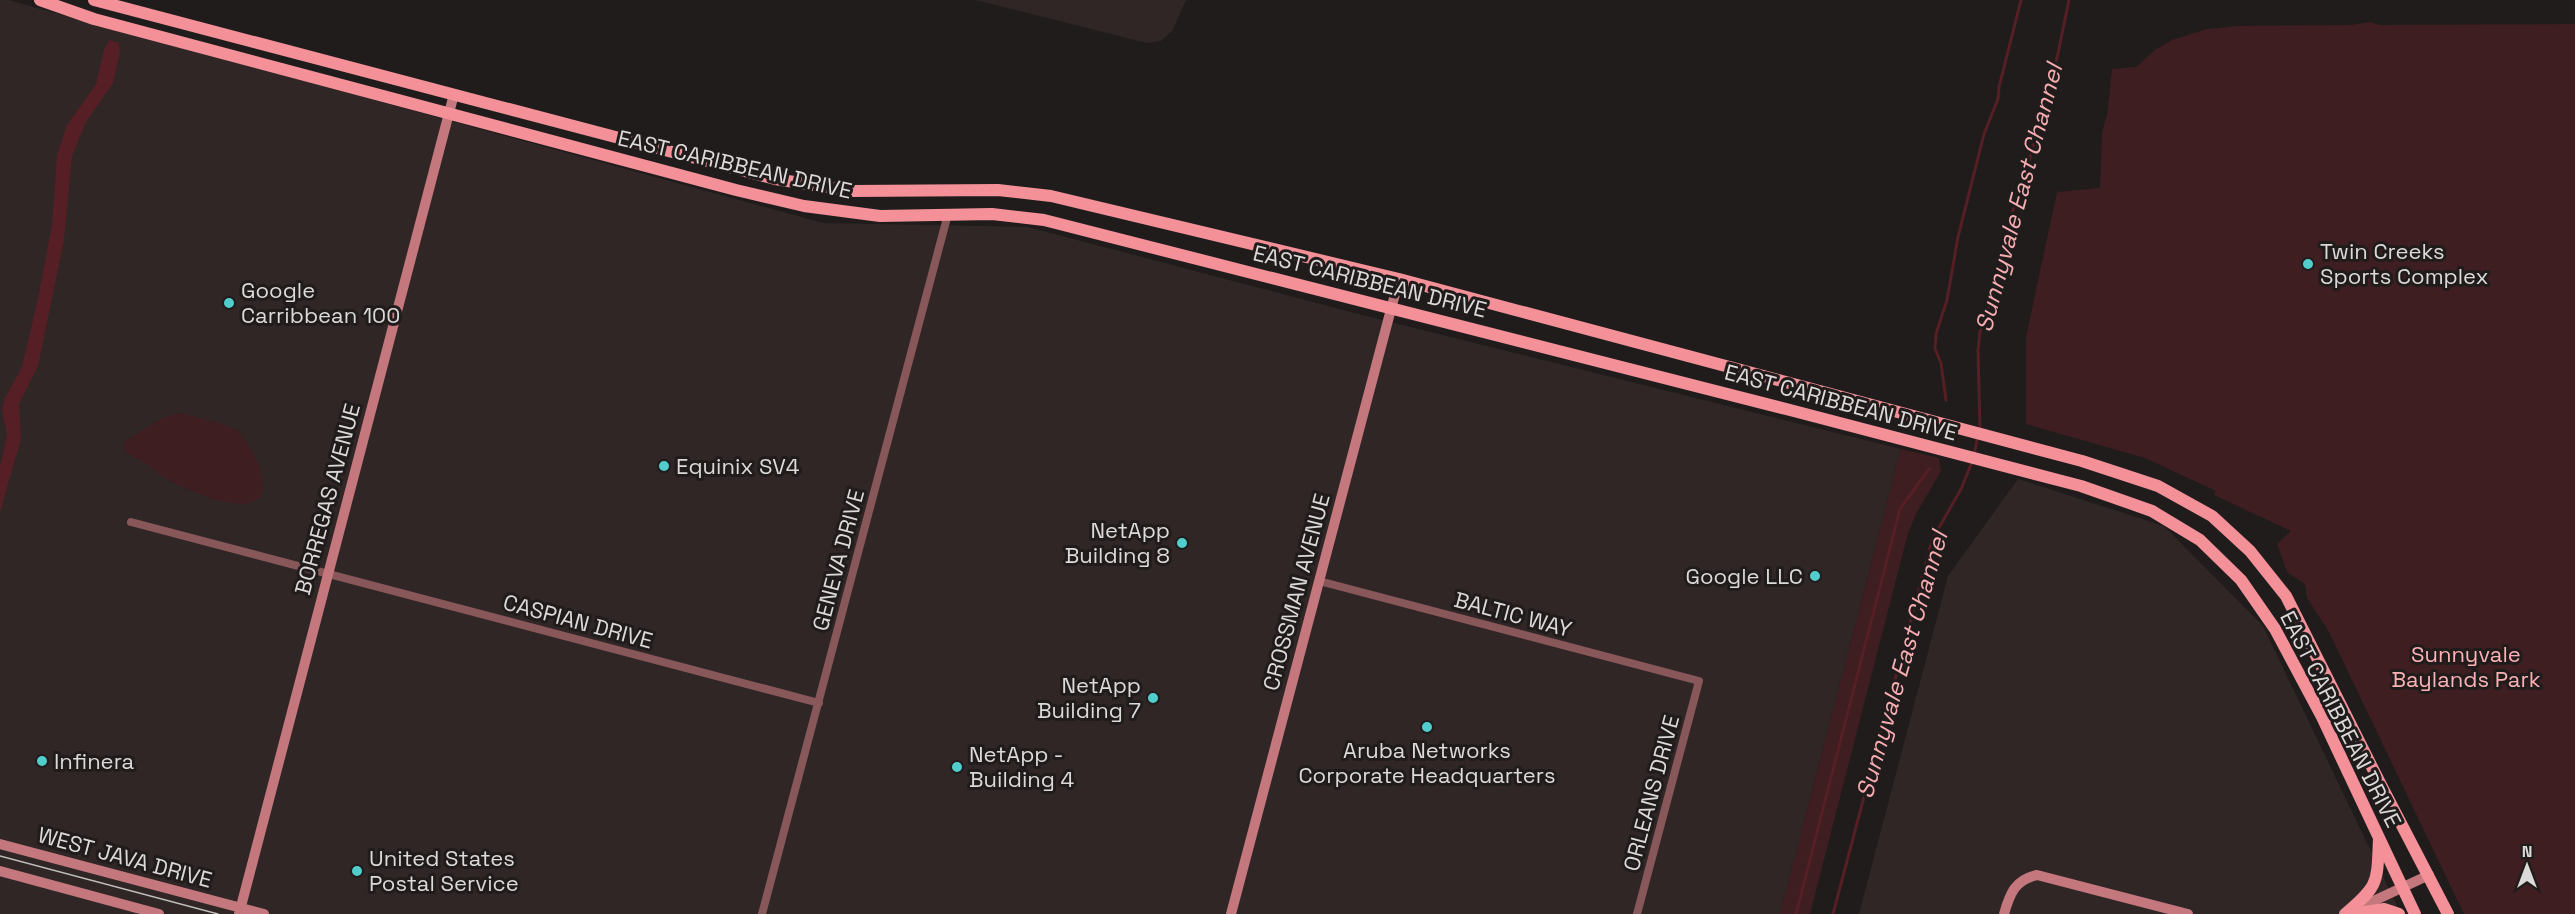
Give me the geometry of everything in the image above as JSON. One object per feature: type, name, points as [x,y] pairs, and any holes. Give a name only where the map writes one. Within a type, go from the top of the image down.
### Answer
[{"type":"main road","name":"EAST CARIBBEAN DRIVE","points":[[40,0],[94,19],[622,161],[804,206],[880,216],[992,214],[1044,220],[1957,454],[2080,486],[2138,504],[2199,540],[2241,580],[2275,629],[2322,717],[2415,914]]},
{"type":"main road","name":"EAST CARIBBEAN DRIVE","points":[[98,1],[785,181],[852,191],[998,190],[1051,196],[1399,279],[2082,461],[2158,486],[2212,516],[2250,551],[2286,596],[2448,914]]},
{"type":"main road","points":[[2345,914],[2368,895],[2373,886],[2379,837]]},
{"type":"main road","points":[[2352,914],[2384,909],[2399,914]]},
{"type":"street","name":"BORREGAS AVENUE","points":[[240,911],[454,94]]},
{"type":"street","name":"GENEVA DRIVE","points":[[762,914],[948,214]]},
{"type":"street","name":"CROSSMAN AVENUE","points":[[1231,914],[1399,279]]},
{"type":"street","name":"CASPIAN DRIVE","points":[[131,522],[819,703]]},
{"type":"street","name":"BALTIC WAY","points":[[1319,581],[1699,681]]},
{"type":"street","name":"ORLEANS DRIVE","points":[[1637,914],[1699,681]]},
{"type":"street","name":"WEST JAVA DRIVE","points":[[0,844],[240,911],[264,914]]},
{"type":"street","name":"WEST JAVA DRIVE","points":[[0,871],[159,914]]},
{"type":"street","points":[[2004,914],[2013,887],[2019,881],[2037,875],[2188,914]]},
{"type":"street","points":[[2345,914],[2429,875]]},
{"type":"shaded area","points":[[0,0],[8,0],[823,223],[1028,227],[1366,316],[1901,449],[1780,914],[0,914]]},
{"type":"shaded area","points":[[976,0],[1186,0],[1172,31],[1161,41],[1147,43]]},
{"type":"shaded area","points":[[109,40],[119,43],[120,51],[113,83],[86,122],[72,156],[64,240],[38,366],[19,404],[21,439],[0,512],[0,467],[7,435],[2,409],[4,400],[22,367],[38,298],[52,225],[57,155],[67,125],[96,84],[104,50]]},
{"type":"shaded area","points":[[2018,479],[2164,526],[2263,626],[2401,914],[1859,914],[1948,576]]},
{"type":"green space","name":"Twin Creeks Sports Complex","points":[[2371,22],[2379,25],[2575,24],[2575,914],[2464,914],[2329,632],[2307,598],[2305,584],[2287,572],[2277,544],[2291,531],[2214,495],[2216,491],[2145,458],[2026,424],[2026,337],[2057,192],[2100,188],[2102,132],[2107,115],[2112,69],[2136,67],[2155,50],[2172,40],[2207,29],[2238,26],[2350,25]]},
{"type":"green space","points":[[177,413],[227,426],[243,436],[261,473],[263,491],[260,497],[252,502],[241,504],[198,494],[165,478],[124,450],[124,442],[160,419]]},
{"type":"green space","points":[[1901,449],[1939,458],[1941,471],[1916,514],[1908,533],[1810,914],[1780,914]]},
{"type":"waterway","points":[[1946,400],[1941,363],[1935,349],[1936,334],[1947,300],[1958,237],[1984,134],[1998,99],[2021,0]]},
{"type":"waterway","name":"Sunnyvale East Channel","points":[[1980,429],[1978,350],[1980,332],[1999,277],[2009,238],[2010,219],[2026,172],[2057,58],[2069,0]]},
{"type":"waterway","name":"Sunnyvale East Channel","points":[[1974,455],[1978,435]]},
{"type":"waterway","name":"Sunnyvale East Channel","points":[[1833,914],[1932,540],[1961,489],[1972,462]]},
{"type":"waterway","points":[[1796,914],[1900,509],[1929,469]]},
{"type":"tram line","points":[[0,856],[218,914]]},
{"type":"place","name":"Twin Creeks Sports Complex","points":[[2308,264]]},
{"type":"place","name":"Google Carribbean 100","points":[[229,303]]},
{"type":"place","name":"Equinix SV4","points":[[664,466]]},
{"type":"place","name":"NetApp Building 8","points":[[1182,543]]},
{"type":"place","name":"Google LLC","points":[[1815,576]]},
{"type":"place","name":"NetApp Building 7","points":[[1153,698]]},
{"type":"place","name":"Aruba Networks Corporate Headquarters","points":[[1427,727]]},
{"type":"place","name":"Infinera","points":[[42,761]]},
{"type":"place","name":"NetApp - Building 4","points":[[957,767]]},
{"type":"place","name":"United States Postal Service","points":[[357,871]]},
{"type":"park label","name":"Sunnyvale Baylands Park","points":[[2466,666]]}]
